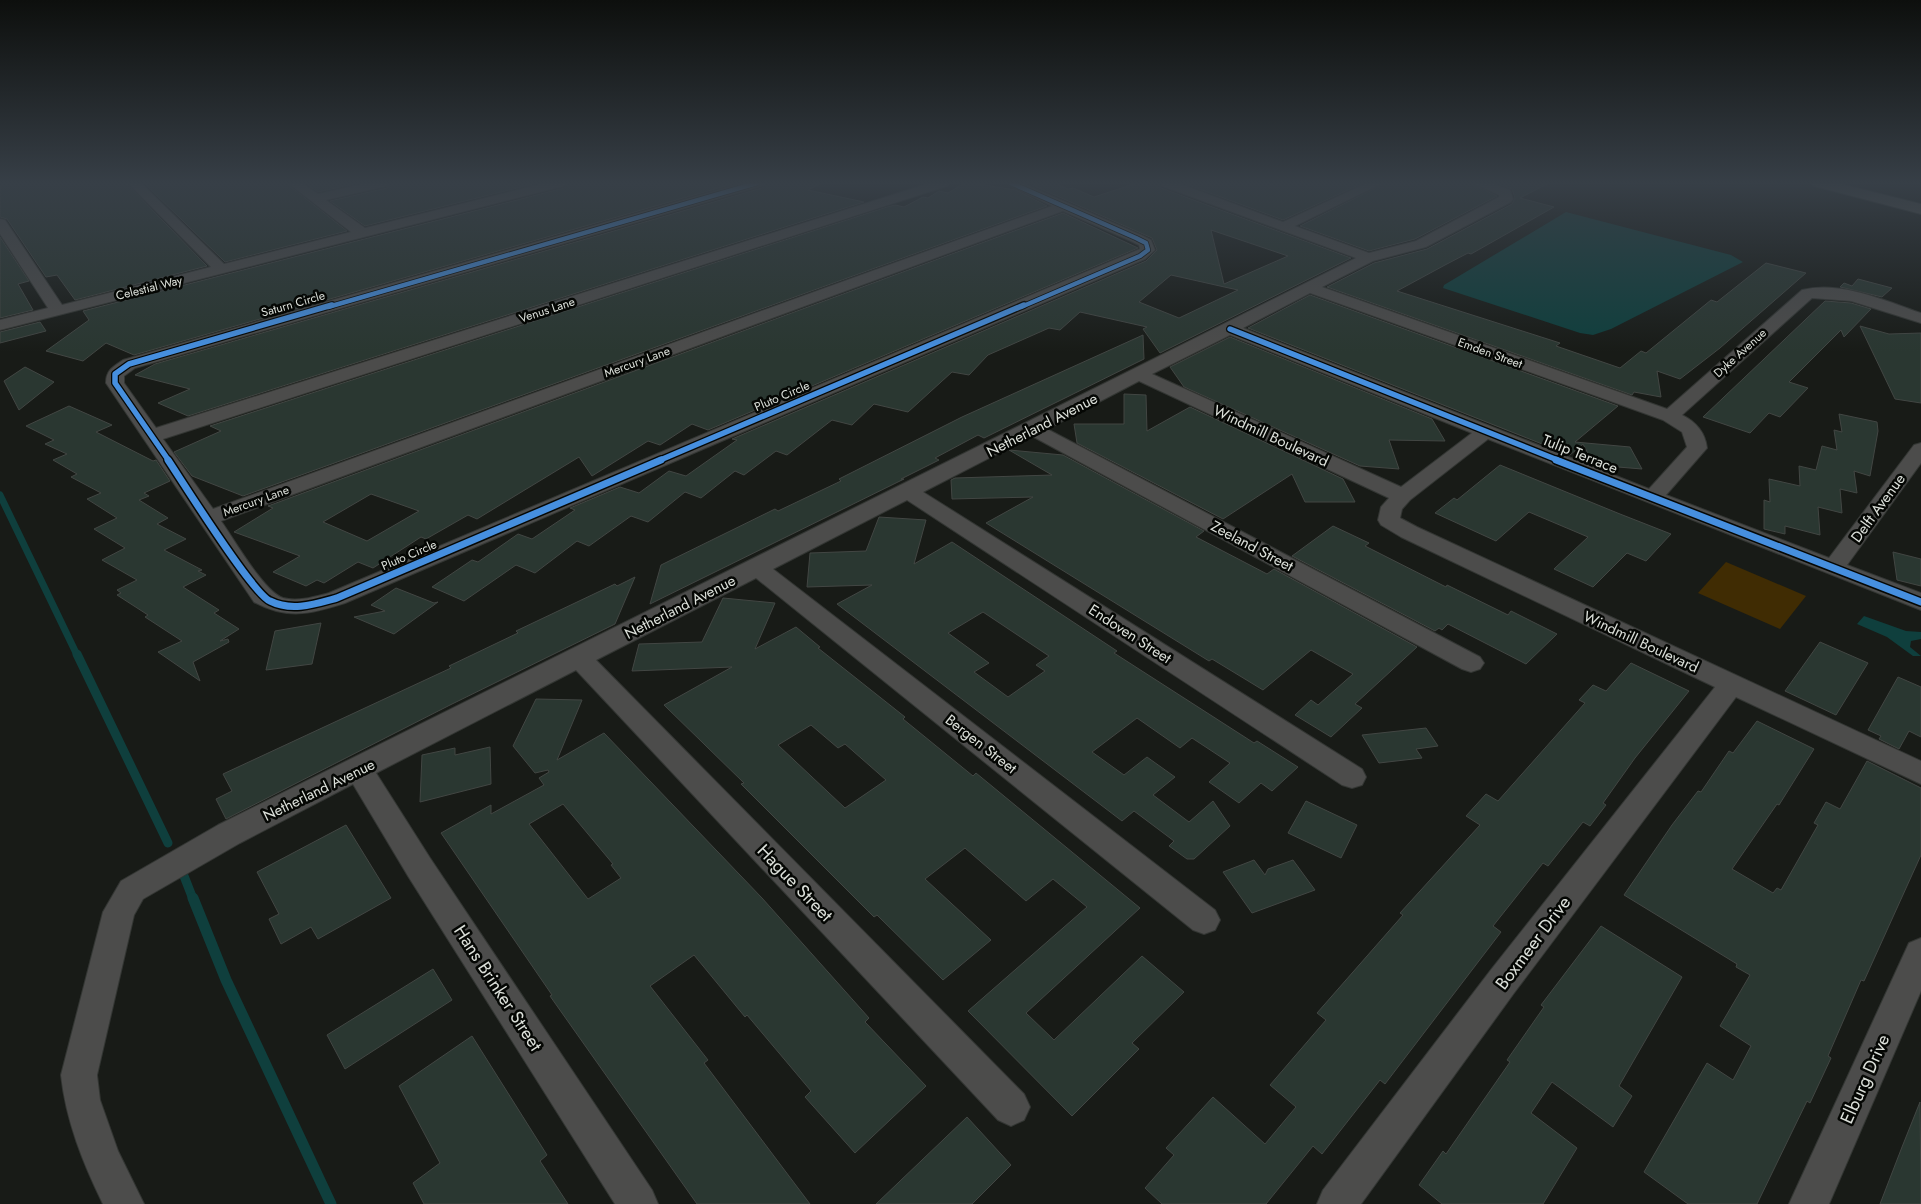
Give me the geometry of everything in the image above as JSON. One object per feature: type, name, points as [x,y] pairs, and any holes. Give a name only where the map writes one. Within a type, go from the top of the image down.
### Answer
[{"type":"street","points":[[11,239],[58,310]]},
{"type":"street","points":[[191,239],[221,269]]},
{"type":"street","name":"Celestial Way","points":[[0,325],[338,239]]},
{"type":"street","name":"Saturn Circle","points":[[278,606],[262,597],[115,383],[115,374],[129,364],[562,239]]},
{"type":"street","name":"Venus Lane","points":[[152,436],[767,239]]},
{"type":"street","name":"Mercury Lane","points":[[209,518],[973,239]]},
{"type":"street","name":"Pluto Circle","points":[[278,606],[305,607],[337,598],[1140,256],[1148,250],[1146,244],[1138,239]]},
{"type":"street","points":[[1316,239],[1368,258]]},
{"type":"street","name":"Netherland Avenue","points":[[124,1204],[101,1159],[82,1100],[79,1075],[119,912],[132,890],[150,877],[359,770],[1368,258],[1421,244],[1430,239]]},
{"type":"street","name":"Emden Street","points":[[1310,288],[1670,416]]},
{"type":"street","name":"Dyke Avenue","points":[[1670,416],[1808,293],[1824,292],[1845,295],[1921,318]]},
{"type":"street","name":"Tulip Terrace","points":[[1230,329],[1654,498],[1835,566],[1921,602]]},
{"type":"street","name":"Windmill Boulevard","points":[[1139,375],[1403,496]]},
{"type":"street","points":[[1654,498],[1697,448],[1696,437],[1689,426],[1670,416]]},
{"type":"street","name":"Zeeland Street","points":[[1033,429],[1471,663]]},
{"type":"street","name":"Windmill Boulevard","points":[[1487,432],[1403,496],[1392,507],[1388,520],[1409,532],[1921,773]]},
{"type":"street","name":"Delft Avenue","points":[[1835,566],[1921,449]]},
{"type":"street","name":"Endoven Street","points":[[908,492],[1352,777]]},
{"type":"street","name":"Bergen Street","points":[[758,568],[1204,920]]},
{"type":"street","name":"Hague Street","points":[[580,658],[1011,1107]]},
{"type":"street","name":"Boxmeer Drive","points":[[1337,1204],[1508,975],[1731,684]]},
{"type":"street","name":"Hans Brinker Street","points":[[359,770],[419,867],[638,1204]]},
{"type":"street","name":"Elburg Drive","points":[[1809,1204],[1918,967]]},
{"type":"shaded area","points":[[1726,562],[1806,596],[1780,629],[1698,593]]},
{"type":"water","points":[[1521,239],[1670,239],[1731,255],[1743,262],[1611,329],[1593,335],[1580,333],[1443,288],[1444,285]]},
{"type":"water","points":[[1864,616],[1906,631],[1921,632],[1921,639],[1911,641],[1910,647],[1921,656],[1913,656],[1887,637],[1857,624]]},
{"type":"building","points":[[1,239],[29,281],[18,284],[33,310],[0,318]]},
{"type":"building","points":[[21,239],[181,239],[207,266],[75,300],[57,275],[46,277]]},
{"type":"building","points":[[202,239],[315,239],[225,262]]},
{"type":"building","points":[[364,239],[539,239],[134,355],[106,343],[83,361],[46,351],[89,320],[83,311]]},
{"type":"building","points":[[585,239],[747,239],[188,416],[158,403],[190,389],[135,375],[155,364]]},
{"type":"building","points":[[788,239],[955,239],[243,496],[192,476],[174,452],[221,431],[210,426]]},
{"type":"building","points":[[992,239],[1119,239],[1138,248],[708,430],[692,424],[660,445],[648,441],[592,476],[579,457],[477,519],[468,515],[426,539],[421,537],[373,568],[358,562],[324,583],[317,580],[306,586],[273,572],[300,556],[234,532],[273,508],[268,506]],"holes":[[[371,494],[419,511],[367,541],[323,522]]]},
{"type":"building","points":[[1152,239],[1213,239],[1224,284],[1288,256],[1238,239],[1300,239],[1351,258],[1160,353],[1143,329],[1147,327],[1080,312],[1060,330],[1049,328],[988,355],[969,375],[952,372],[908,412],[874,404],[852,425],[832,420],[787,455],[776,451],[744,475],[735,471],[701,498],[685,492],[648,522],[631,516],[589,546],[577,541],[535,573],[516,565],[464,601],[432,587],[472,560],[478,562],[518,534],[532,539],[575,510],[570,508],[620,487],[639,493],[669,471],[686,476],[737,440],[732,439],[1146,261],[1157,250]],"holes":[[[1171,275],[1238,290],[1179,318],[1139,302]]]},
{"type":"building","points":[[1336,239],[1414,239],[1369,251]]},
{"type":"building","points":[[1446,239],[1497,239],[1397,291],[1560,343],[1556,346],[1620,368],[1641,351],[1646,353],[1711,300],[1717,302],[1766,263],[1806,273],[1720,348],[1680,379],[1657,371],[1661,397],[1634,392],[1632,395],[1327,287],[1374,263],[1427,249]]},
{"type":"building","points":[[1858,279],[1892,288],[1882,297],[1840,287],[1844,283],[1852,286]]},
{"type":"building","points":[[1310,295],[1618,406],[1575,442],[1630,447],[1642,469],[1594,465],[1583,444],[1570,455],[1248,328]]},
{"type":"building","points":[[1825,301],[1851,303],[1871,309],[1844,337],[1841,330],[1789,382],[1808,388],[1780,417],[1769,413],[1750,433],[1703,417]]},
{"type":"building","points":[[40,322],[46,331],[0,343],[0,332]]},
{"type":"building","points":[[1860,326],[1889,334],[1921,333],[1921,403],[1895,399]]},
{"type":"building","points":[[1143,335],[1144,359],[984,438],[978,435],[935,458],[939,460],[901,479],[904,479],[650,604],[661,565],[775,509],[778,511],[841,481],[839,479],[962,417]]},
{"type":"building","points":[[1230,337],[1432,419],[1445,441],[1389,440],[1399,469],[1360,466],[1184,387],[1170,367]]},
{"type":"building","points":[[25,367],[54,382],[19,410],[4,381]]},
{"type":"building","points":[[1124,394],[1146,395],[1147,431],[1190,407],[1343,479],[1355,502],[1305,502],[1292,474],[1223,519],[1077,443],[1074,424],[1124,424]]},
{"type":"building","points":[[69,406],[112,425],[96,432],[153,461],[156,460],[170,481],[144,493],[149,496],[139,500],[168,518],[157,524],[186,539],[164,550],[202,570],[198,571],[206,575],[183,587],[219,610],[214,613],[239,629],[220,641],[228,639],[229,642],[193,662],[200,681],[158,652],[182,641],[145,617],[148,615],[117,595],[121,593],[117,590],[137,580],[102,560],[125,548],[94,529],[117,518],[87,499],[101,493],[71,477],[77,474],[53,460],[67,454],[45,444],[54,440],[26,426]]},
{"type":"building","points":[[1839,414],[1877,422],[1878,431],[1870,476],[1854,471],[1857,493],[1840,489],[1842,513],[1818,507],[1820,535],[1785,526],[1785,534],[1764,529],[1764,500],[1770,502],[1769,479],[1800,486],[1799,466],[1816,470],[1822,446],[1837,450],[1834,430],[1842,432]]},
{"type":"building","points":[[1009,450],[1063,455],[1204,531],[1196,537],[1267,574],[1274,569],[1417,647],[1355,704],[1362,708],[1331,737],[1295,715],[1311,700],[1318,705],[1353,674],[1311,650],[1263,690],[1212,659],[1209,661],[986,523],[1033,497],[952,499],[951,480],[955,478],[1052,475]]},
{"type":"building","points":[[1500,465],[1671,534],[1646,561],[1627,553],[1593,587],[1554,569],[1588,537],[1529,512],[1496,541],[1435,513],[1454,498],[1457,500]]},
{"type":"building","points":[[879,517],[926,520],[914,564],[952,542],[1117,651],[1114,653],[1254,743],[1257,741],[1298,767],[1272,791],[1261,783],[1239,803],[1209,782],[1230,763],[1192,738],[1180,748],[1137,718],[1092,752],[1124,775],[1147,757],[1175,777],[1153,795],[1189,822],[1213,801],[1230,826],[1194,859],[1187,859],[1169,846],[1174,841],[1134,811],[1122,821],[837,604],[872,585],[807,587],[810,553],[866,551]],"holes":[[[983,612],[1049,656],[1036,665],[1045,671],[1008,697],[974,672],[989,663],[948,633]]]},
{"type":"building","points":[[1333,526],[1369,543],[1365,546],[1446,587],[1447,585],[1508,615],[1511,611],[1557,634],[1526,664],[1448,624],[1442,630],[1439,628],[1435,631],[1292,556]]},
{"type":"building","points":[[1893,552],[1921,559],[1921,586],[1897,580]]},
{"type":"building","points":[[635,577],[615,624],[450,705],[226,819],[216,799],[232,791],[223,774],[451,668],[449,666],[518,633],[516,631],[615,584],[617,586]]},
{"type":"building","points":[[396,588],[434,603],[438,602],[394,634],[354,617],[385,611],[371,605]]},
{"type":"building","points":[[723,598],[775,603],[755,649],[796,627],[820,647],[818,648],[905,717],[903,719],[973,776],[976,773],[1140,908],[1026,1013],[1054,1040],[1142,956],[1184,992],[1132,1043],[1139,1049],[1072,1116],[968,1011],[1087,907],[1053,879],[1026,901],[965,848],[925,879],[991,940],[943,980],[877,915],[874,917],[741,784],[744,783],[664,705],[732,667],[632,671],[639,644],[702,642]],"holes":[[[811,725],[838,748],[845,744],[886,780],[845,808],[778,745]]]},
{"type":"building","points":[[321,623],[312,664],[266,670],[275,631]]},
{"type":"building","points":[[1820,642],[1868,663],[1836,715],[1785,691]]},
{"type":"building","points":[[1631,663],[1689,691],[1635,758],[1603,803],[1606,805],[1590,826],[1583,822],[1548,866],[1543,863],[1493,926],[1501,932],[1385,1084],[1380,1080],[1322,1154],[1313,1146],[1266,1204],[1162,1204],[1145,1188],[1174,1155],[1166,1148],[1213,1097],[1265,1144],[1296,1107],[1270,1085],[1326,1020],[1317,1013],[1403,915],[1400,913],[1480,825],[1466,816],[1486,794],[1498,801],[1585,703],[1579,700],[1593,685],[1606,691]]},
{"type":"building","points":[[1898,677],[1921,687],[1921,737],[1909,731],[1899,749],[1879,739],[1881,736],[1868,730]]},
{"type":"building","points":[[536,699],[582,700],[557,760],[604,733],[762,898],[869,1018],[865,1022],[926,1086],[855,1153],[805,1097],[811,1091],[747,1015],[745,1017],[694,955],[650,986],[708,1060],[704,1063],[810,1204],[697,1204],[550,996],[552,995],[441,833],[491,805],[491,814],[544,785],[539,778],[549,772],[548,770],[535,773],[513,746]],"holes":[[[563,804],[613,864],[611,865],[621,878],[588,899],[529,824]]]},
{"type":"building","points":[[1757,721],[1814,749],[1779,805],[1777,804],[1732,869],[1773,893],[1777,888],[1781,890],[1818,825],[1814,823],[1826,802],[1840,809],[1867,761],[1921,788],[1921,855],[1864,981],[1861,980],[1828,1056],[1831,1058],[1810,1103],[1807,1101],[1757,1204],[1688,1204],[1644,1172],[1707,1063],[1733,1080],[1751,1046],[1720,1026],[1750,975],[1736,967],[1737,964],[1624,895],[1672,825],[1698,791],[1701,792],[1729,751],[1733,753]]},
{"type":"building","points":[[1426,728],[1438,746],[1416,749],[1422,758],[1379,763],[1362,735]]},
{"type":"building","points":[[490,747],[491,784],[420,802],[422,755],[455,748],[455,755]]},
{"type":"building","points":[[1306,801],[1357,825],[1341,858],[1288,833]]},
{"type":"building","points":[[346,825],[391,898],[318,939],[311,927],[281,944],[269,919],[279,914],[257,872]]},
{"type":"building","points":[[1254,860],[1265,875],[1268,869],[1293,860],[1315,890],[1252,913],[1223,872]]},
{"type":"building","points":[[1601,926],[1682,977],[1619,1086],[1632,1096],[1613,1127],[1552,1082],[1531,1113],[1577,1148],[1543,1204],[1442,1204],[1419,1185],[1443,1151],[1446,1154],[1510,1062],[1507,1060],[1544,1007],[1541,1005]]},
{"type":"building","points":[[433,969],[452,1000],[345,1069],[327,1035]]},
{"type":"building","points":[[472,1036],[547,1155],[540,1161],[568,1204],[424,1204],[413,1183],[440,1163],[399,1086]]},
{"type":"building","points":[[1920,1102],[1921,1204],[1880,1204],[1902,1147]]},
{"type":"building","points":[[967,1117],[1011,1165],[972,1204],[876,1204]]},
{"type":"waterway","points":[[0,495],[77,655]]},
{"type":"waterway","points":[[77,654],[168,843]]},
{"type":"waterway","points":[[184,876],[193,899]]},
{"type":"waterway","points":[[193,898],[226,980],[331,1204]]},
{"type":"cycle path","points":[[562,239],[129,364],[115,374],[115,383],[262,597],[291,607],[308,606],[337,598],[1140,256],[1148,250],[1146,243],[1138,239]]},
{"type":"cycle path","points":[[1230,329],[1559,461],[1921,602]]}]
